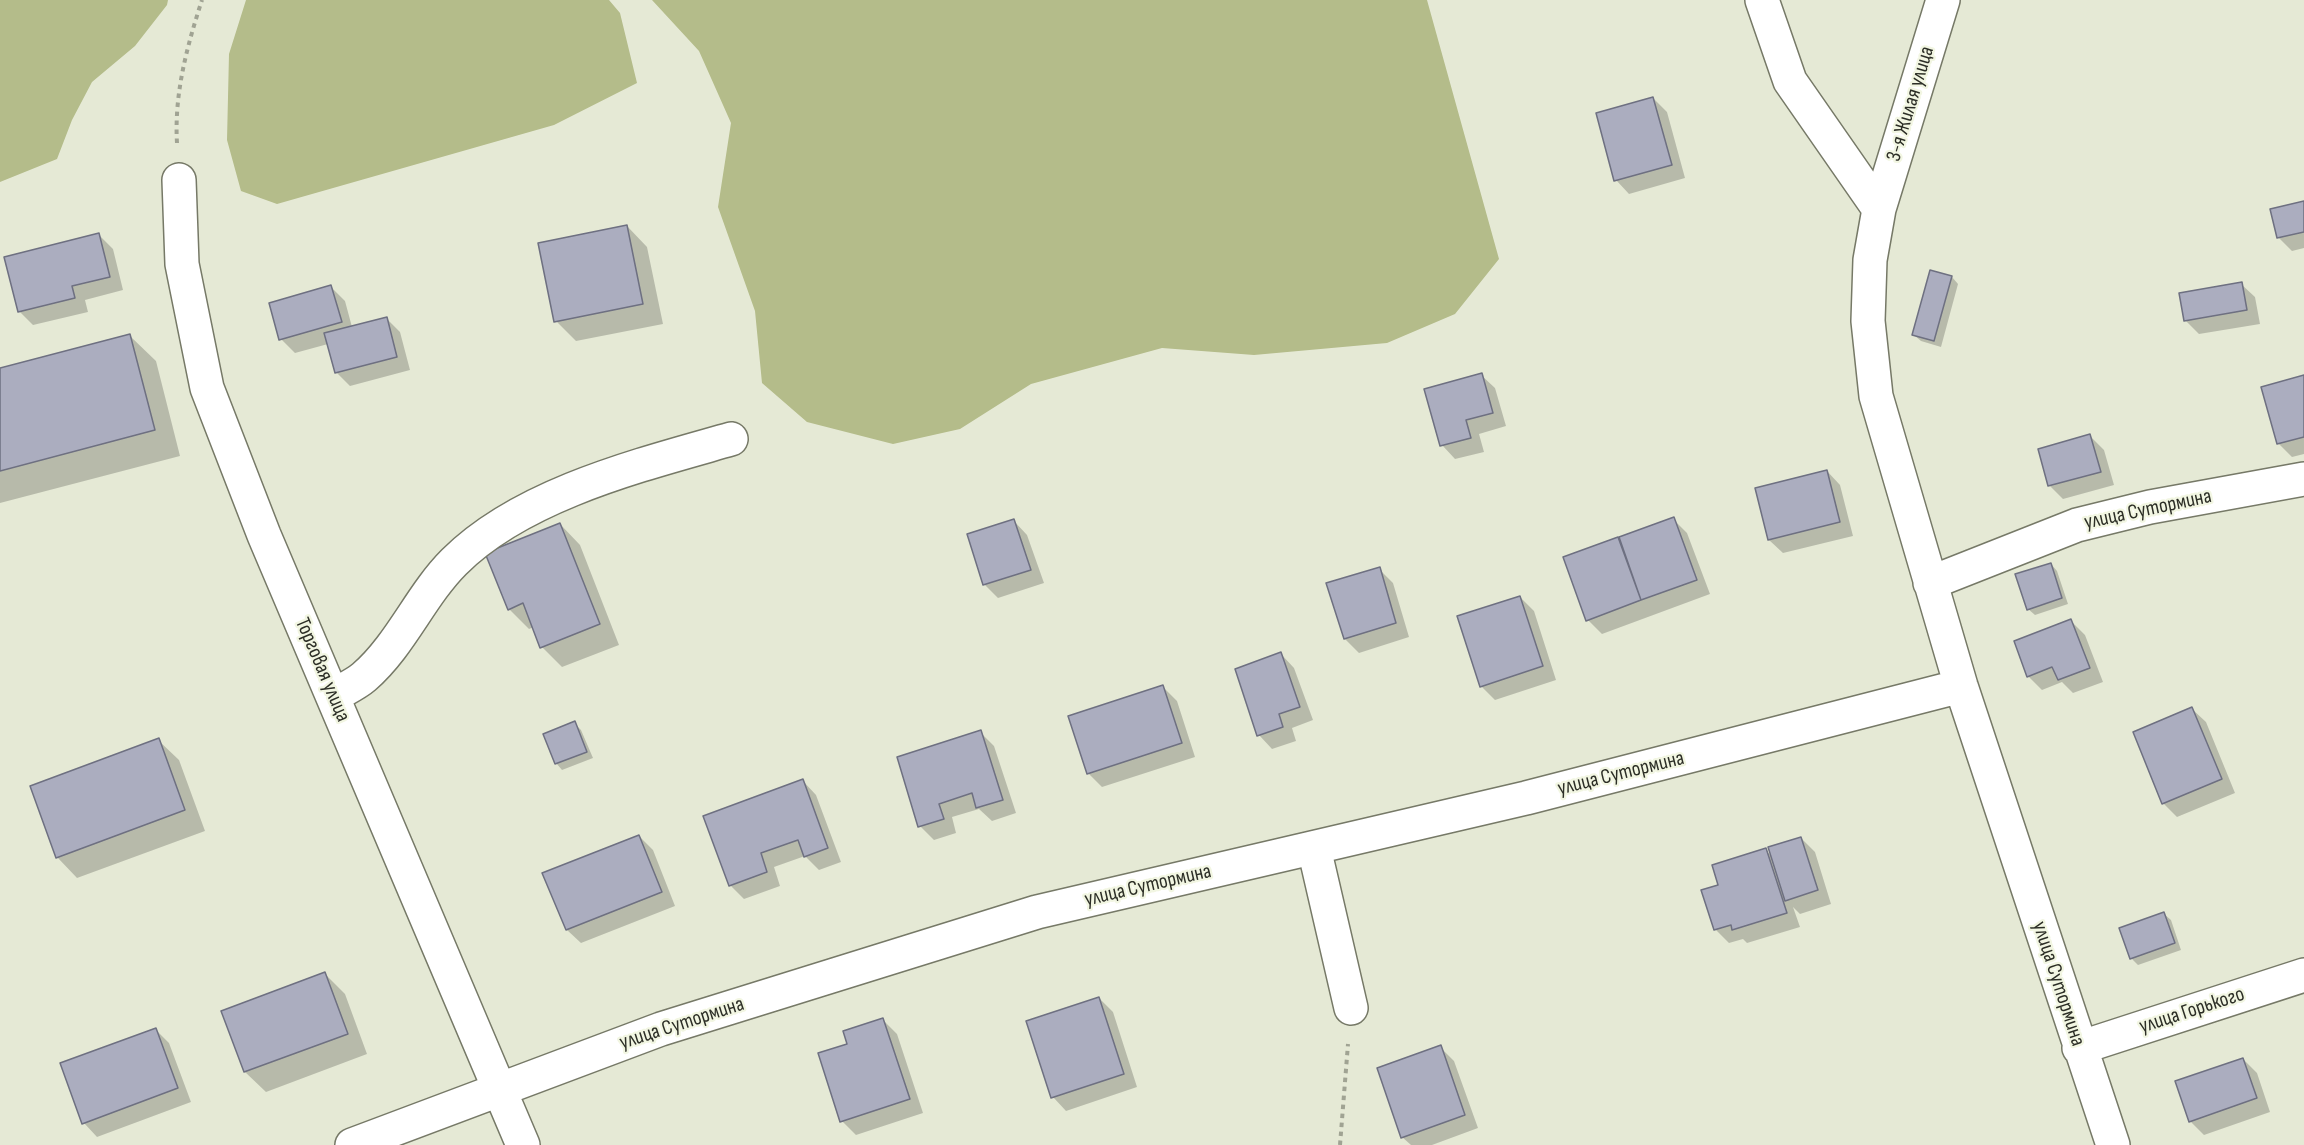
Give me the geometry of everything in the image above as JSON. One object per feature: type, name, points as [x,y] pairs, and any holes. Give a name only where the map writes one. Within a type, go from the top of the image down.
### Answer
[{"type":"street","points":[[1762,0],[1790,81],[1879,209]]},
{"type":"street","name":"3-я Жилая улица","points":[[1879,209],[1943,0]]},
{"type":"street","name":"Торговая улица","points":[[179,180],[182,264],[207,388],[264,535],[523,1145]]},
{"type":"street","name":"улица Сутормина","points":[[1879,209],[1870,260],[1868,321],[1876,396],[1961,686],[2113,1145]]},
{"type":"street","points":[[333,696],[363,678],[379,662],[452,564],[478,539],[535,505],[647,464],[731,440]]},
{"type":"street","name":"улица Сутормина","points":[[1929,583],[2077,525],[2150,507],[2304,479]]},
{"type":"street","name":"улица Сутормина","points":[[352,1145],[661,1029],[1037,912],[1526,798],[1961,686]]},
{"type":"street","points":[[1314,848],[1351,1008]]},
{"type":"street","name":"улица Горького","points":[[2079,1048],[2304,975]]},
{"type":"path","points":[[179,180],[175,116],[188,44],[202,0]]},
{"type":"path","points":[[1340,1145],[1351,1008]]},
{"type":"green space","points":[[0,0],[168,0],[167,5],[135,46],[92,82],[72,120],[57,159],[0,182]]},
{"type":"green space","points":[[246,0],[609,0],[620,13],[637,83],[554,125],[277,204],[241,191],[227,140],[229,54]]},
{"type":"green space","points":[[652,0],[1427,0],[1499,259],[1455,314],[1387,343],[1254,355],[1162,348],[1031,384],[960,429],[893,444],[807,422],[762,383],[755,311],[718,207],[731,123],[699,51]]},
{"type":"building","points":[[1653,97],[1672,165],[1614,181],[1596,113]]},
{"type":"building","points":[[2304,201],[2304,232],[2277,238],[2270,209]]},
{"type":"building","points":[[627,225],[643,304],[554,322],[538,243]]},
{"type":"building","points":[[99,233],[110,277],[72,286],[75,298],[18,312],[4,257]]},
{"type":"building","points":[[1930,270],[1952,276],[1934,341],[1912,335]]},
{"type":"building","points":[[2242,282],[2247,310],[2184,321],[2179,293]]},
{"type":"building","points":[[331,285],[342,322],[279,340],[269,303]]},
{"type":"building","points":[[387,317],[397,357],[335,373],[324,333]]},
{"type":"building","points":[[130,334],[155,430],[0,471],[0,368]]},
{"type":"building","points":[[1482,373],[1493,413],[1466,420],[1471,438],[1440,446],[1424,389]]},
{"type":"building","points":[[2304,375],[2304,437],[2277,444],[2261,387]]},
{"type":"building","points":[[2090,434],[2101,472],[2048,486],[2038,449]]},
{"type":"building","points":[[1827,470],[1840,522],[1768,540],[1755,488]]},
{"type":"building","points":[[1674,517],[1697,580],[1641,600],[1619,537]]},
{"type":"building","points":[[1014,519],[1031,570],[983,585],[967,534]]},
{"type":"building","points":[[560,523],[600,624],[540,648],[523,603],[508,610],[485,553]]},
{"type":"building","points":[[1618,537],[1641,600],[1586,621],[1563,557]]},
{"type":"building","points":[[2051,563],[2062,598],[2027,610],[2015,574]]},
{"type":"building","points":[[1380,567],[1396,623],[1344,639],[1326,583]]},
{"type":"building","points":[[1520,596],[1543,666],[1480,687],[1457,616]]},
{"type":"building","points":[[2071,619],[2090,668],[2058,680],[2052,667],[2027,677],[2014,641]]},
{"type":"building","points":[[1281,652],[1300,707],[1279,714],[1283,727],[1257,736],[1235,669]]},
{"type":"building","points":[[1163,685],[1182,743],[1087,774],[1068,716]]},
{"type":"building","points":[[2192,707],[2222,779],[2162,804],[2133,732]]},
{"type":"building","points":[[575,721],[587,752],[555,764],[543,734]]},
{"type":"building","points":[[981,730],[1003,800],[976,808],[972,793],[939,804],[944,819],[918,827],[897,757]]},
{"type":"building","points":[[159,738],[185,810],[56,858],[30,786]]},
{"type":"building","points":[[803,779],[828,848],[804,857],[798,840],[761,853],[767,872],[729,886],[703,816]]},
{"type":"building","points":[[639,835],[662,892],[566,930],[542,873]]},
{"type":"building","points":[[1801,837],[1818,890],[1785,901],[1768,847]]},
{"type":"building","points":[[1766,848],[1787,913],[1732,930],[1731,925],[1714,930],[1701,890],[1718,885],[1712,865]]},
{"type":"building","points":[[2164,912],[2175,943],[2130,959],[2119,928]]},
{"type":"building","points":[[325,972],[348,1034],[244,1072],[221,1011]]},
{"type":"building","points":[[1099,997],[1124,1074],[1051,1098],[1026,1021]]},
{"type":"building","points":[[883,1018],[910,1099],[840,1122],[818,1053],[847,1044],[843,1031]]},
{"type":"building","points":[[156,1028],[178,1088],[82,1124],[60,1063]]},
{"type":"building","points":[[1441,1045],[1465,1115],[1401,1138],[1377,1068]]},
{"type":"building","points":[[2243,1058],[2257,1098],[2189,1122],[2175,1081]]}]
